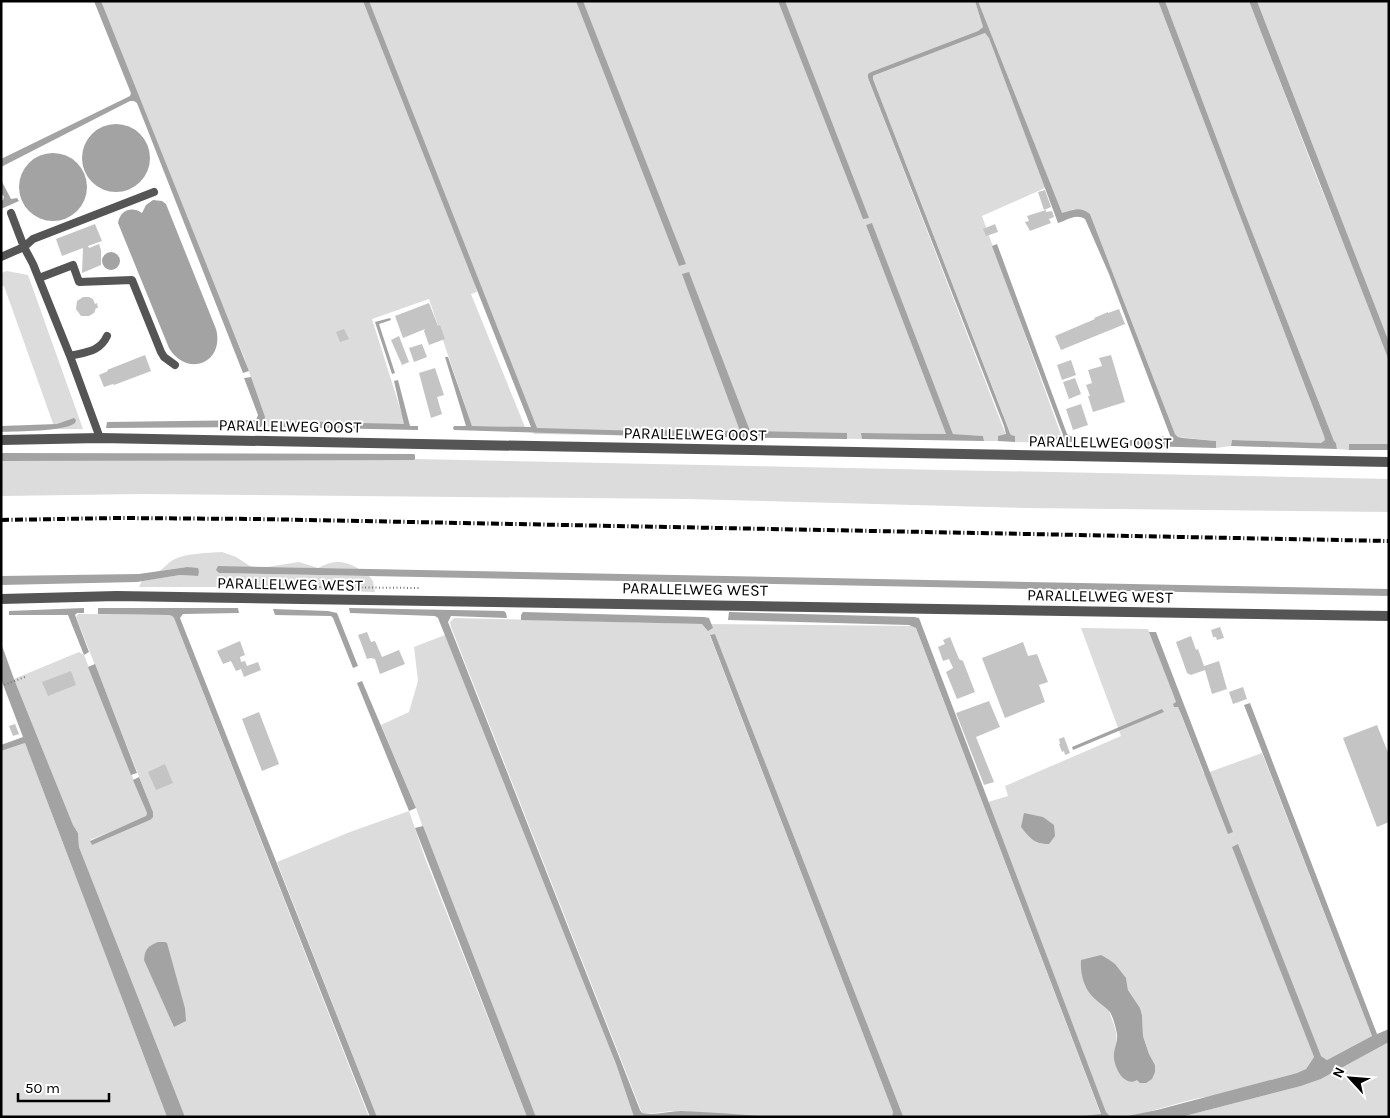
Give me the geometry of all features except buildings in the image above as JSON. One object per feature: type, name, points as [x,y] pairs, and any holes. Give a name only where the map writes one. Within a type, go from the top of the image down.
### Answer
[{"type":"street","name":"PARALLELWEG OOST","points":[[1,440],[100,438],[1389,462]]},
{"type":"street","name":"PARALLELWEG WEST","points":[[1,599],[118,596],[1389,616]]},
{"type":"lane","points":[[1,257],[24,247],[33,239],[154,192]]},
{"type":"lane","points":[[11,213],[70,356],[100,438]]},
{"type":"lane","points":[[39,278],[73,265],[79,282],[132,280],[161,352],[164,357],[175,365]]},
{"type":"lane","points":[[70,356],[101,346],[107,336]]},
{"type":"path","points":[[1162,449],[1163,434]]},
{"type":"path","points":[[1,686],[25,677]]},
{"type":"shaded area","points":[[94,1],[975,1],[983,27],[978,31],[871,72],[868,74],[868,78],[1006,435],[998,436],[998,441],[984,441],[983,436],[953,434],[872,224],[866,225],[946,434],[862,433],[862,439],[534,434],[475,284],[477,292],[471,294],[525,427],[472,426],[429,299],[372,319],[406,427],[268,427],[244,357],[137,103],[134,101]]},
{"type":"shaded area","points":[[94,1],[101,1],[249,371],[243,373],[137,103],[130,101],[1,167],[1,159],[130,96],[131,93]]},
{"type":"shaded area","points":[[363,1],[369,1],[537,428],[645,431],[645,436],[454,430],[454,426],[466,426],[445,357],[448,357],[472,426],[531,427]]},
{"type":"shaded area","points":[[576,1],[583,1],[686,264],[679,266]]},
{"type":"shaded area","points":[[778,1],[785,1],[869,218],[863,219]]},
{"type":"shaded area","points":[[975,1],[978,1],[1062,213],[1079,209],[1090,214],[1175,434],[1183,438],[1216,441],[1216,448],[1105,445],[1105,439],[1157,441],[1171,438],[1109,274],[1085,219],[1075,217],[1058,223],[989,38],[985,33],[875,75],[873,79],[1010,433],[1015,436],[1015,442],[998,441],[998,436],[1006,434],[1004,426],[868,78],[868,74],[871,72],[978,31],[983,27]]},
{"type":"shaded area","points":[[978,1],[1158,1],[1325,440],[1321,443],[1232,440],[1231,446],[1216,448],[1216,441],[1178,437],[1175,434],[1090,214],[1074,209],[1062,214]]},
{"type":"shaded area","points":[[1158,1],[1165,1],[1242,206],[1337,449],[1231,446],[1232,440],[1321,443],[1325,440]]},
{"type":"shaded area","points":[[1165,1],[1249,1],[1389,361],[1389,444],[1349,444],[1349,450],[1337,449],[1242,206]]},
{"type":"shaded area","points":[[1249,1],[1257,1],[1389,342],[1389,361],[1354,271]]},
{"type":"shaded area","points":[[1257,1],[1389,1],[1389,342]]},
{"type":"shaded area","points":[[985,33],[989,37],[1045,188],[982,216],[1064,443],[1015,442],[1015,436],[1011,435],[873,79],[875,75]]},
{"type":"shaded area","points":[[116,124],[129,127],[140,134],[147,145],[150,158],[147,171],[140,182],[129,189],[116,192],[103,189],[92,182],[85,171],[82,158],[85,145],[92,134],[103,127]]},
{"type":"shaded area","points":[[53,153],[66,156],[77,163],[84,174],[87,187],[84,200],[77,211],[66,218],[53,221],[40,218],[29,211],[22,200],[19,187],[22,174],[29,163],[40,156]]},
{"type":"shaded area","points":[[1,180],[11,199],[17,198],[19,201],[1,209],[1,201],[4,197],[1,192]]},
{"type":"shaded area","points":[[153,200],[162,201],[166,204],[216,329],[217,341],[215,351],[210,358],[203,362],[194,364],[185,362],[177,357],[169,348],[118,223],[121,215],[127,210],[142,213],[146,205]]},
{"type":"shaded area","points":[[872,223],[953,434],[983,436],[984,441],[862,439],[861,433],[946,434],[866,225]]},
{"type":"shaded area","points":[[997,244],[1067,434],[1076,437],[1076,442],[1028,442],[1028,437],[1059,437],[1063,435],[992,246]]},
{"type":"shaded area","points":[[107,252],[115,252],[120,257],[118,268],[107,270],[102,265],[102,257]]},
{"type":"shaded area","points":[[7,271],[28,275],[83,429],[55,429],[4,286],[1,287],[1,273]]},
{"type":"shaded area","points":[[689,272],[750,431],[847,433],[847,439],[654,436],[653,430],[740,431],[682,274]]},
{"type":"shaded area","points":[[390,318],[391,320],[379,324],[395,373],[392,374],[375,322]]},
{"type":"shaded area","points":[[251,377],[265,417],[261,427],[106,428],[107,422],[256,420],[258,415],[244,378]]},
{"type":"shaded area","points":[[398,380],[410,426],[418,426],[418,430],[279,427],[278,421],[404,424],[394,381]]},
{"type":"shaded area","points":[[74,418],[76,420],[75,423],[61,428],[40,431],[1,432],[1,426],[57,424]]},
{"type":"shaded area","points":[[1349,444],[1389,444],[1389,450],[1349,450]]},
{"type":"shaded area","points":[[1,453],[414,454],[415,459],[1,461]]},
{"type":"shaded area","points":[[415,459],[1389,479],[1389,512],[1026,508],[686,499],[142,494],[1,496],[1,461]]},
{"type":"shaded area","points":[[222,552],[236,557],[253,567],[218,566],[219,573],[369,576],[373,581],[375,592],[224,587],[139,587],[142,581],[180,575],[198,576],[187,567],[159,571],[180,557]]},
{"type":"shaded area","points":[[299,562],[318,568],[338,562],[359,569],[267,567]]},
{"type":"shaded area","points":[[218,566],[1389,589],[1389,596],[219,573],[216,570]]},
{"type":"shaded area","points":[[187,567],[198,568],[198,576],[180,575],[137,582],[1,585],[1,576],[139,574]]},
{"type":"shaded area","points":[[84,608],[84,613],[77,613],[75,615],[89,652],[84,655],[68,615],[9,615],[9,611]]},
{"type":"shaded area","points":[[98,608],[238,608],[239,613],[183,614],[180,618],[377,1117],[370,1117],[174,618],[169,615],[98,614]]},
{"type":"shaded area","points":[[349,608],[504,611],[506,613],[507,618],[451,616],[448,622],[640,1110],[642,1113],[647,1114],[681,1111],[775,1117],[634,1117],[616,1064],[438,618],[435,616],[350,613]]},
{"type":"shaded area","points":[[273,609],[337,613],[358,666],[353,668],[331,616],[275,615]]},
{"type":"shaded area","points":[[523,612],[704,617],[709,618],[713,628],[708,631],[702,624],[521,620]]},
{"type":"shaded area","points":[[729,612],[919,618],[1106,1112],[1111,1117],[1040,1117],[1101,1114],[916,628],[909,625],[728,620]]},
{"type":"shaded area","points":[[78,614],[169,615],[174,618],[369,1117],[185,1117],[79,847],[78,833],[73,825],[14,679],[79,652],[84,655],[147,813],[144,818],[90,840],[92,845],[150,820],[153,812],[76,617]],"holes":[[[166,942],[185,1008],[173,1026]]]},
{"type":"shaded area","points":[[454,618],[702,624],[913,626],[916,628],[1101,1115],[1040,1117],[903,1116],[715,634],[710,636],[893,1112],[892,1116],[885,1117],[775,1117],[672,1111],[642,1113],[451,627],[450,622]]},
{"type":"shaded area","points":[[1081,628],[1148,629],[1204,774],[1262,753],[1372,1036],[1327,1060],[1320,1055],[1238,845],[1233,847],[1314,1057],[1306,1069],[1297,1073],[1212,1096],[1124,1116],[1111,1117],[1106,1112],[988,802],[1008,796],[1005,786],[1121,736]],"holes":[[[1126,978],[1128,990],[1140,1008],[1143,1036],[1155,1065],[1114,1054],[1116,1032],[1109,1011]]]},
{"type":"shaded area","points":[[1149,632],[1156,632],[1233,832],[1228,834],[1181,714],[1178,707],[1174,707],[1173,704],[1176,702]]},
{"type":"shaded area","points":[[715,634],[905,1117],[885,1117],[892,1116],[893,1112],[710,635]]},
{"type":"shaded area","points":[[445,635],[616,1064],[634,1117],[536,1117],[416,808],[381,725],[409,712],[418,681],[414,647]]},
{"type":"shaded area","points":[[1,643],[73,825],[78,833],[79,847],[185,1117],[167,1117],[25,743],[1,751],[1,745],[23,737],[1,679]]},
{"type":"shaded area","points":[[95,664],[137,773],[131,775],[88,667]]},
{"type":"shaded area","points":[[362,681],[416,808],[409,811],[357,683]]},
{"type":"shaded area","points":[[1250,703],[1377,1034],[1389,1029],[1389,1042],[1321,1079],[1301,1086],[1181,1117],[1122,1117],[1157,1110],[1297,1073],[1306,1069],[1314,1057],[1232,847],[1238,844],[1321,1056],[1327,1060],[1372,1036],[1244,705]]},
{"type":"shaded area","points":[[1162,709],[1164,712],[1073,750],[1072,747]]},
{"type":"shaded area","points":[[25,743],[167,1117],[1,1117],[1,751]]},
{"type":"shaded area","points":[[139,777],[153,812],[153,817],[92,845],[90,841],[146,816],[147,813],[133,780]]},
{"type":"shaded area","points":[[409,811],[425,858],[527,1117],[377,1117],[277,862],[350,832]]},
{"type":"shaded area","points":[[1024,813],[1043,817],[1054,825],[1055,836],[1049,844],[1033,840],[1021,827]]},
{"type":"shaded area","points":[[423,826],[536,1117],[527,1117],[415,828]]},
{"type":"shaded area","points":[[158,942],[167,943],[185,1008],[186,1021],[174,1027],[144,960],[148,948]]},
{"type":"shaded area","points":[[1101,955],[1115,964],[1126,978],[1128,990],[1140,1008],[1143,1036],[1155,1065],[1152,1079],[1146,1083],[1140,1083],[1137,1080],[1133,1082],[1128,1081],[1119,1073],[1114,1059],[1117,1036],[1112,1017],[1110,1012],[1091,995],[1084,981],[1081,971],[1081,960]]},
{"type":"shaded area","points":[[1389,1042],[1389,1117],[1181,1117],[1301,1086],[1321,1079]]},
{"type":"railway","points":[[1,520],[118,518],[257,519],[1389,541]]}]
